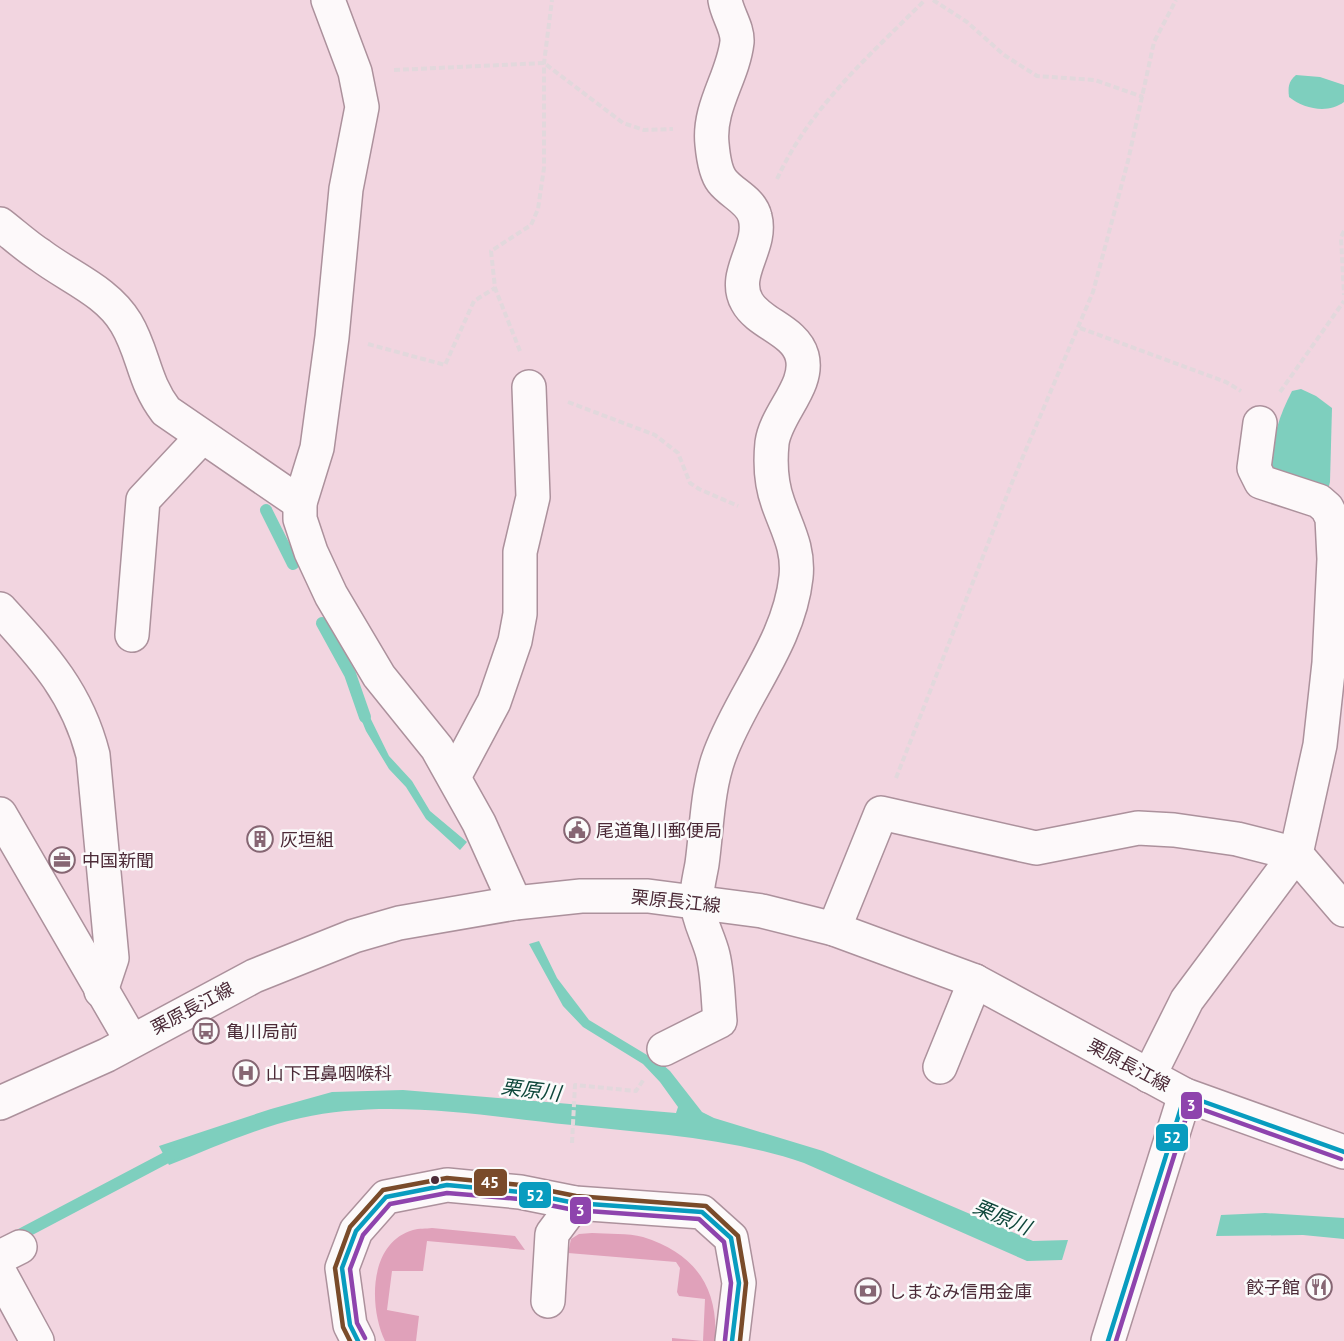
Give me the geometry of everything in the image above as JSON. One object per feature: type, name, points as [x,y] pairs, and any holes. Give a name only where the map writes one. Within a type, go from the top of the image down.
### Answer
[{"type":"street","points":[[328,0],[356,72],[362,108],[344,200],[332,337],[317,448],[300,503],[304,535],[331,595],[379,676],[436,748],[454,777],[479,823],[515,903]]},
{"type":"street","points":[[656,1062],[720,1021],[713,958],[697,902],[712,782],[719,755],[737,716],[763,672],[793,598],[797,561],[795,544],[772,484],[773,440],[778,420],[802,376],[803,357],[794,342],[750,307],[745,300],[742,283],[757,235],[755,216],[748,204],[720,179],[711,141],[718,98],[737,43],[736,32],[725,0]]},
{"type":"street","points":[[0,224],[41,256],[78,278],[115,308],[126,324],[153,394],[166,411],[300,503]]},
{"type":"street","points":[[454,777],[494,702],[520,614],[520,552],[533,497],[529,387]]},
{"type":"street","points":[[1149,1076],[1187,1000],[1296,854],[1320,745],[1329,663],[1334,559],[1332,518],[1327,508],[1319,501],[1261,482],[1254,468],[1260,423]]},
{"type":"street","points":[[132,635],[143,500],[202,437]]},
{"type":"street","points":[[0,609],[45,657],[74,700],[86,726],[93,755],[112,958],[101,991]]},
{"type":"street","points":[[834,929],[881,813],[1036,848],[1095,835],[1157,828],[1237,839],[1296,854],[1344,910]]},
{"type":"street","points":[[0,814],[131,1040]]},
{"type":"street","name":"栗原長江線","points":[[0,1103],[131,1040],[254,976],[354,936],[399,923],[515,903],[581,896],[626,896],[697,902],[762,911],[834,929],[975,981],[1185,1095],[1344,1152]]},
{"type":"street","points":[[940,1067],[975,981]]},
{"type":"street","points":[[1108,1341],[1185,1095]]},
{"type":"street","points":[[358,1341],[350,1325],[342,1268],[356,1231],[387,1197],[447,1185],[559,1200],[702,1212],[731,1238],[739,1283],[732,1341]]},
{"type":"street","points":[[548,1301],[552,1234],[559,1200]]},
{"type":"street","points":[[0,1273],[37,1341]]},
{"type":"path","points":[[552,0],[544,63],[544,168],[538,209],[531,225],[491,251],[495,288],[524,361],[529,387],[655,435],[678,453],[690,483],[699,489],[769,519],[784,517]]},
{"type":"path","points":[[755,216],[765,206],[787,158],[829,97],[926,0]]},
{"type":"path","points":[[933,0],[966,22],[1012,61],[1037,76],[1095,80],[1143,97]]},
{"type":"path","points":[[881,813],[926,706],[1013,480],[1080,328],[1103,262],[1154,42],[1176,0]]},
{"type":"path","points":[[356,72],[544,63],[602,109],[633,128],[713,128]]},
{"type":"path","points":[[1344,231],[1341,237],[1344,295]]},
{"type":"path","points":[[332,337],[388,348],[445,365],[474,301],[495,288]]},
{"type":"path","points":[[1260,423],[1344,301]]},
{"type":"path","points":[[1080,328],[1226,382],[1244,393],[1258,410],[1260,423]]},
{"type":"path","points":[[572,1143],[575,1085],[636,1091],[656,1062]]},
{"type":"shaded area","points":[[1296,75],[1320,77],[1344,85],[1344,102],[1324,109],[1302,105],[1289,97],[1290,82]]},
{"type":"shaded area","points":[[1301,389],[1316,396],[1332,408],[1330,482],[1329,486],[1322,488],[1275,470],[1271,464],[1277,426],[1292,391]]},
{"type":"shaded area","points":[[362,701],[389,756],[412,781],[430,811],[467,842],[460,850],[426,819],[406,787],[389,769],[366,731],[355,704]]},
{"type":"shaded area","points":[[539,941],[557,978],[589,1020],[662,1064],[702,1112],[714,1118],[823,1151],[1033,1241],[1068,1240],[1062,1260],[1027,1261],[804,1163],[776,1154],[689,1138],[471,1114],[402,1109],[334,1112],[267,1127],[169,1165],[159,1146],[271,1109],[332,1092],[403,1090],[676,1113],[678,1107],[660,1082],[643,1064],[583,1027],[563,1006],[529,944]]},
{"type":"shaded area","points":[[1265,1213],[1344,1218],[1344,1239],[1303,1235],[1216,1236],[1221,1215]]},
{"type":"shaded area","points":[[432,1228],[515,1236],[525,1250],[427,1241],[423,1271],[392,1271],[387,1310],[419,1316],[416,1341],[385,1341],[376,1312],[376,1278],[380,1262],[387,1248],[398,1237],[413,1230]]},
{"type":"shaded area","points":[[579,1234],[643,1237],[661,1244],[690,1263],[708,1289],[713,1305],[715,1341],[703,1341],[705,1299],[679,1296],[677,1292],[680,1268],[676,1262],[568,1253],[571,1239]]},
{"type":"shaded area","points":[[672,1338],[703,1341],[672,1341]]},
{"type":"waterway","points":[[266,510],[293,564]]},
{"type":"waterway","points":[[322,623],[350,674],[365,717]]},
{"type":"waterway","name":"栗原川","points":[[12,1239],[177,1152]]},
{"type":"transit line","name":"52","points":[[1108,1341],[1185,1095],[1344,1152]]},
{"type":"transit line","name":"3","points":[[1116,1341],[1190,1105],[1341,1159]]},
{"type":"transit line","name":"45","points":[[350,1341],[343,1327],[335,1268],[350,1227],[383,1190],[447,1178],[521,1185],[576,1196],[706,1206],[738,1236],[746,1283],[740,1341]]},
{"type":"transit line","name":"52","points":[[358,1341],[350,1325],[342,1268],[356,1231],[386,1197],[447,1185],[520,1192],[575,1203],[702,1212],[731,1238],[739,1283],[732,1341]]},
{"type":"transit line","name":"3","points":[[365,1338],[357,1323],[350,1269],[363,1235],[390,1204],[447,1193],[519,1199],[574,1210],[699,1219],[724,1242],[731,1283],[725,1340]]},
{"type":"place","name":"尾道亀川郵便局","points":[[577,830]]},
{"type":"place","name":"灰垣組","points":[[260,839]]},
{"type":"place","name":"中国新聞","points":[[62,860]]},
{"type":"place","name":"亀川局前","points":[[206,1031]]},
{"type":"place","name":"山下耳鼻咽喉科","points":[[246,1073]]},
{"type":"place","name":"餃子館","points":[[1319,1287]]},
{"type":"place","name":"しまなみ信用金庫","points":[[868,1291]]}]
